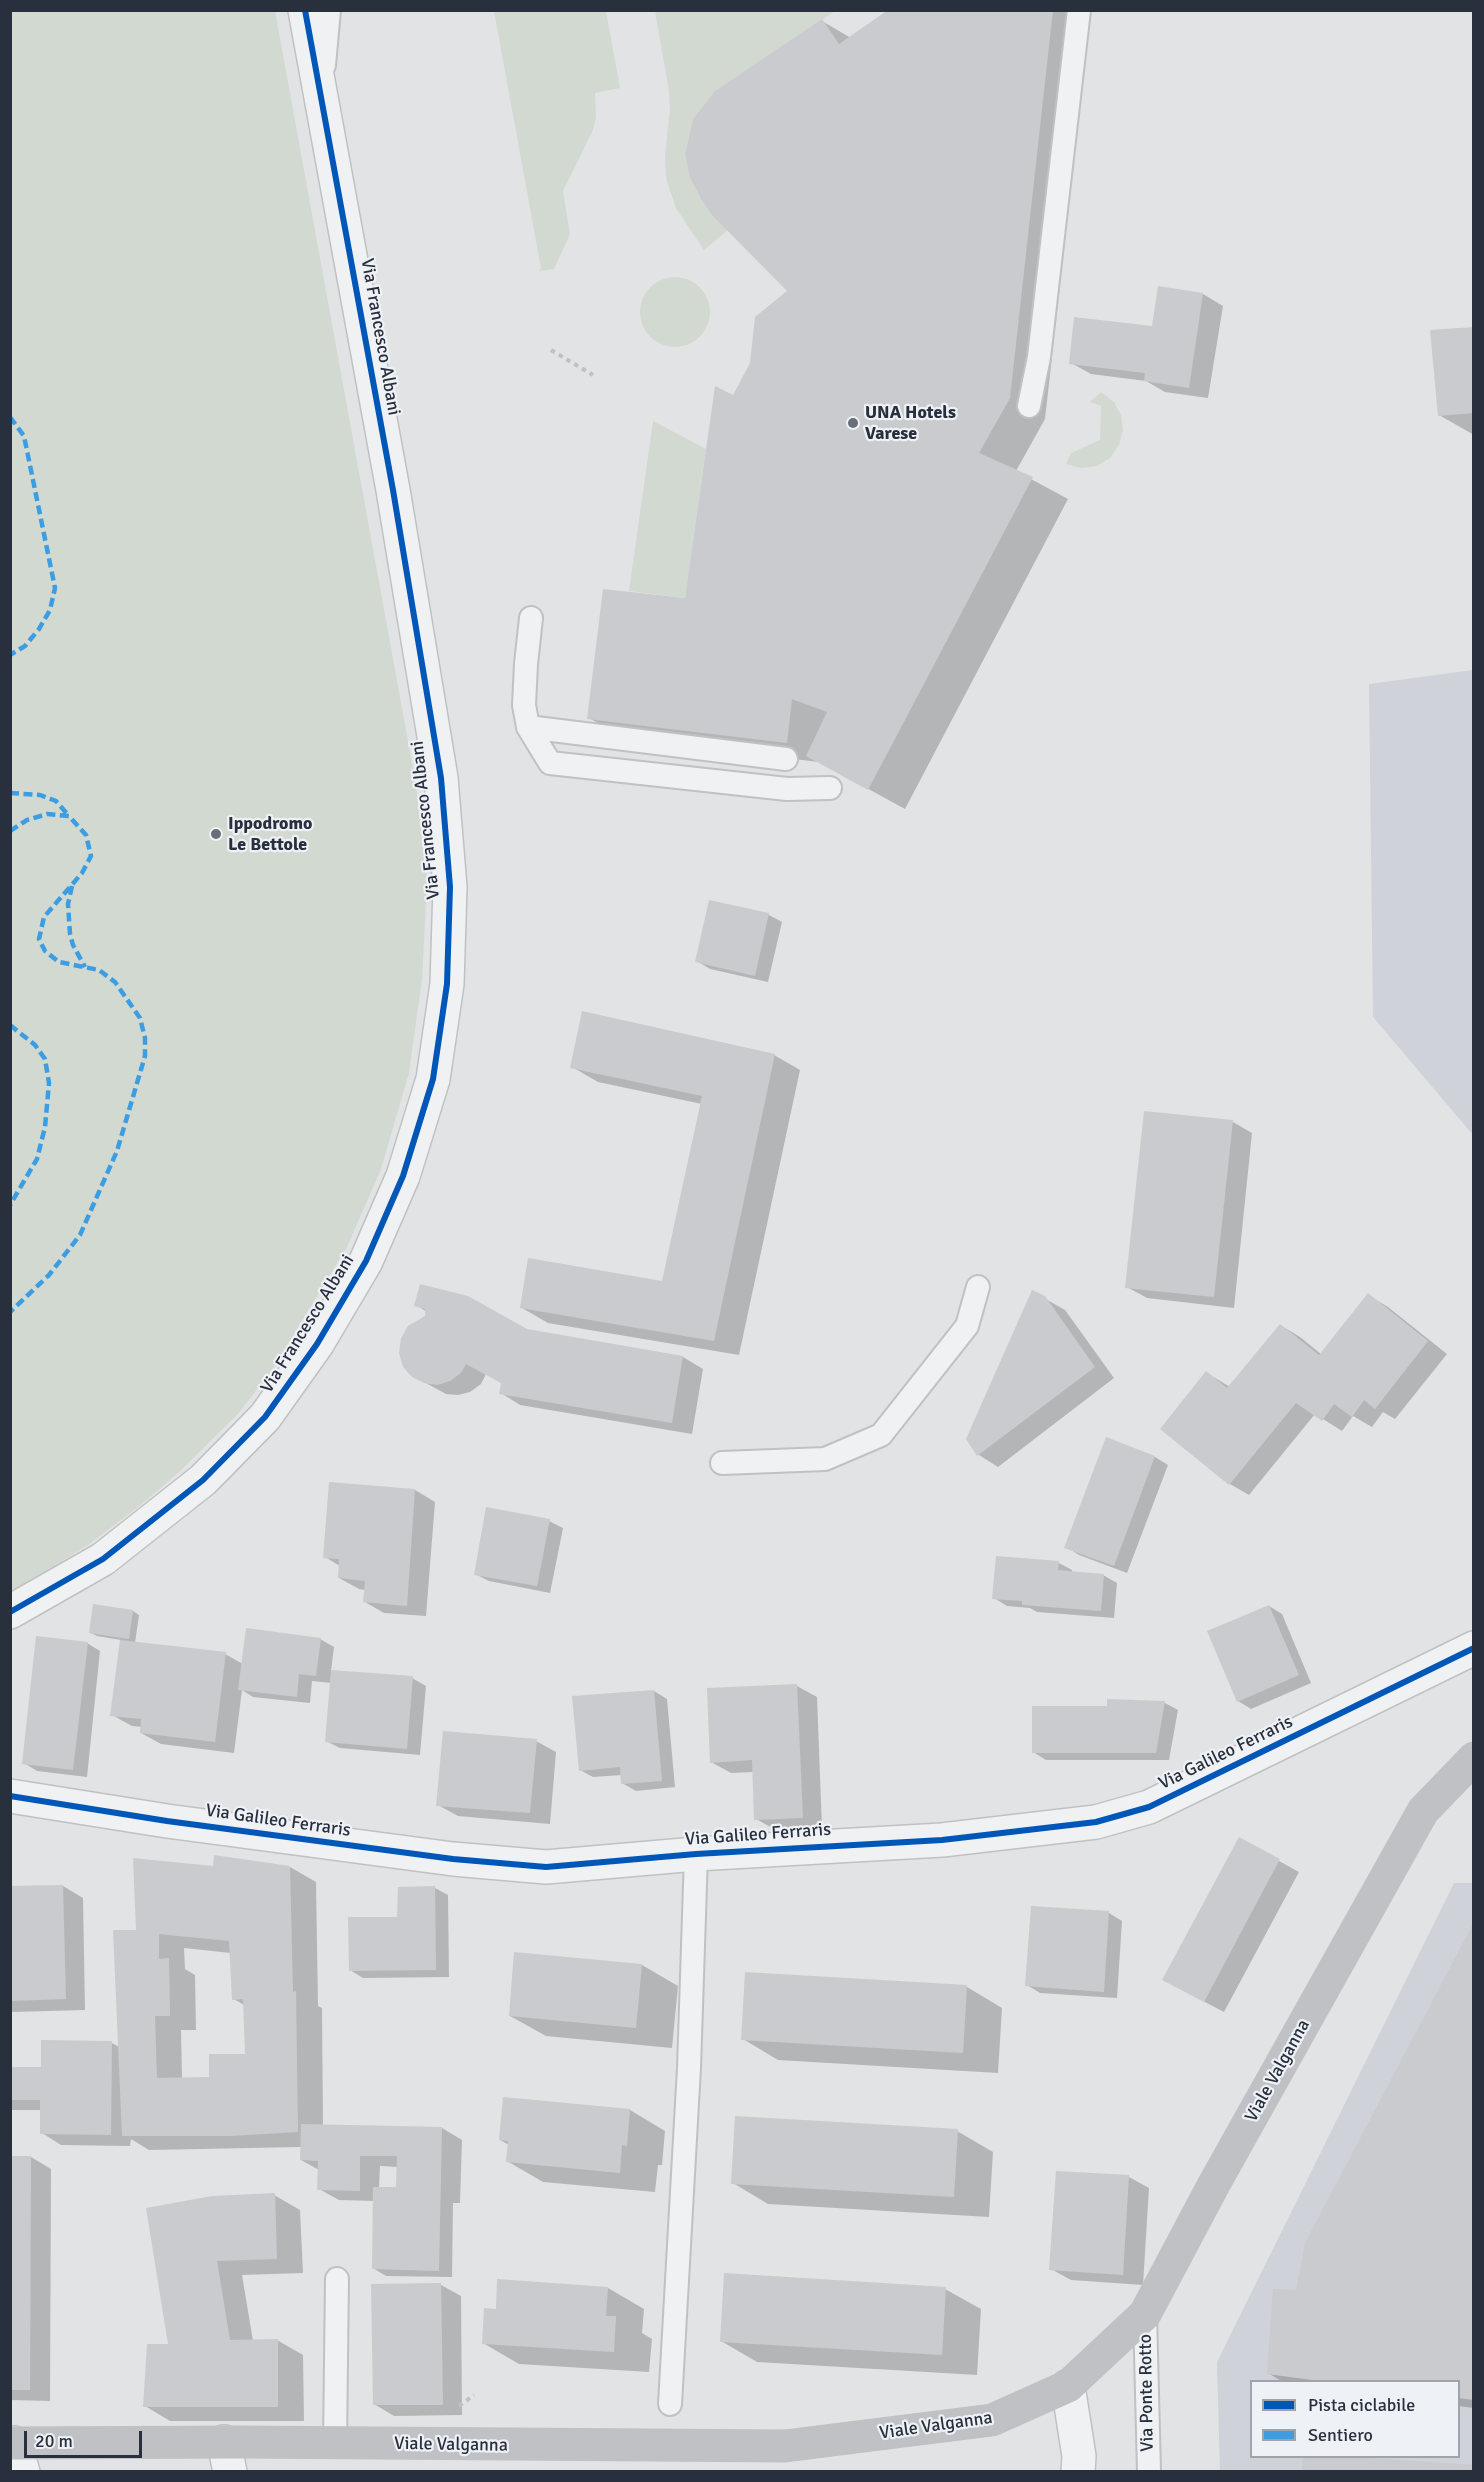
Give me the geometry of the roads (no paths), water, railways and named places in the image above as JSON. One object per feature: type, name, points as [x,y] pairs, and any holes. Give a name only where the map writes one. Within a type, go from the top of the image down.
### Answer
[{"type":"main road","name":"Viale Valganna","points":[[16,2453],[227,2457],[335,2443],[785,2446],[992,2420],[1068,2386],[1145,2314],[1214,2184],[1423,1811],[1473,1758]]},
{"type":"street","name":"Via Francesco Albani","points":[[10,1612],[103,1559],[203,1480],[265,1417],[317,1344],[366,1262],[403,1176],[433,1079],[447,984],[450,887],[441,778],[393,490],[305,10]]},
{"type":"street","name":"Via Galileo Ferraris","points":[[10,1796],[167,1821],[441,1858],[546,1867],[696,1854],[942,1839],[1096,1822],[1149,1807],[1473,1648]]},
{"type":"street","points":[[1068,2386],[1079,2456],[1078,2472]]},
{"type":"lane","points":[[321,96],[329,10]]},
{"type":"lane","points":[[1029,406],[1039,357],[1079,10]]},
{"type":"lane","points":[[531,618],[524,705],[528,727],[550,763],[787,789],[830,788]]},
{"type":"lane","points":[[528,727],[786,759]]},
{"type":"lane","points":[[722,1463],[825,1459],[881,1435],[967,1326],[978,1287]]},
{"type":"lane","points":[[670,2404],[689,2068],[696,1854]]},
{"type":"lane","points":[[335,2443],[337,2279]]},
{"type":"lane","name":"Via Ponte Rotto","points":[[1145,2314],[1149,2472]]},
{"type":"place","name":"UNA Hotels Varese","points":[[853,423]]},
{"type":"place","name":"Ippodromo Le Bettole","points":[[216,834]]}]
